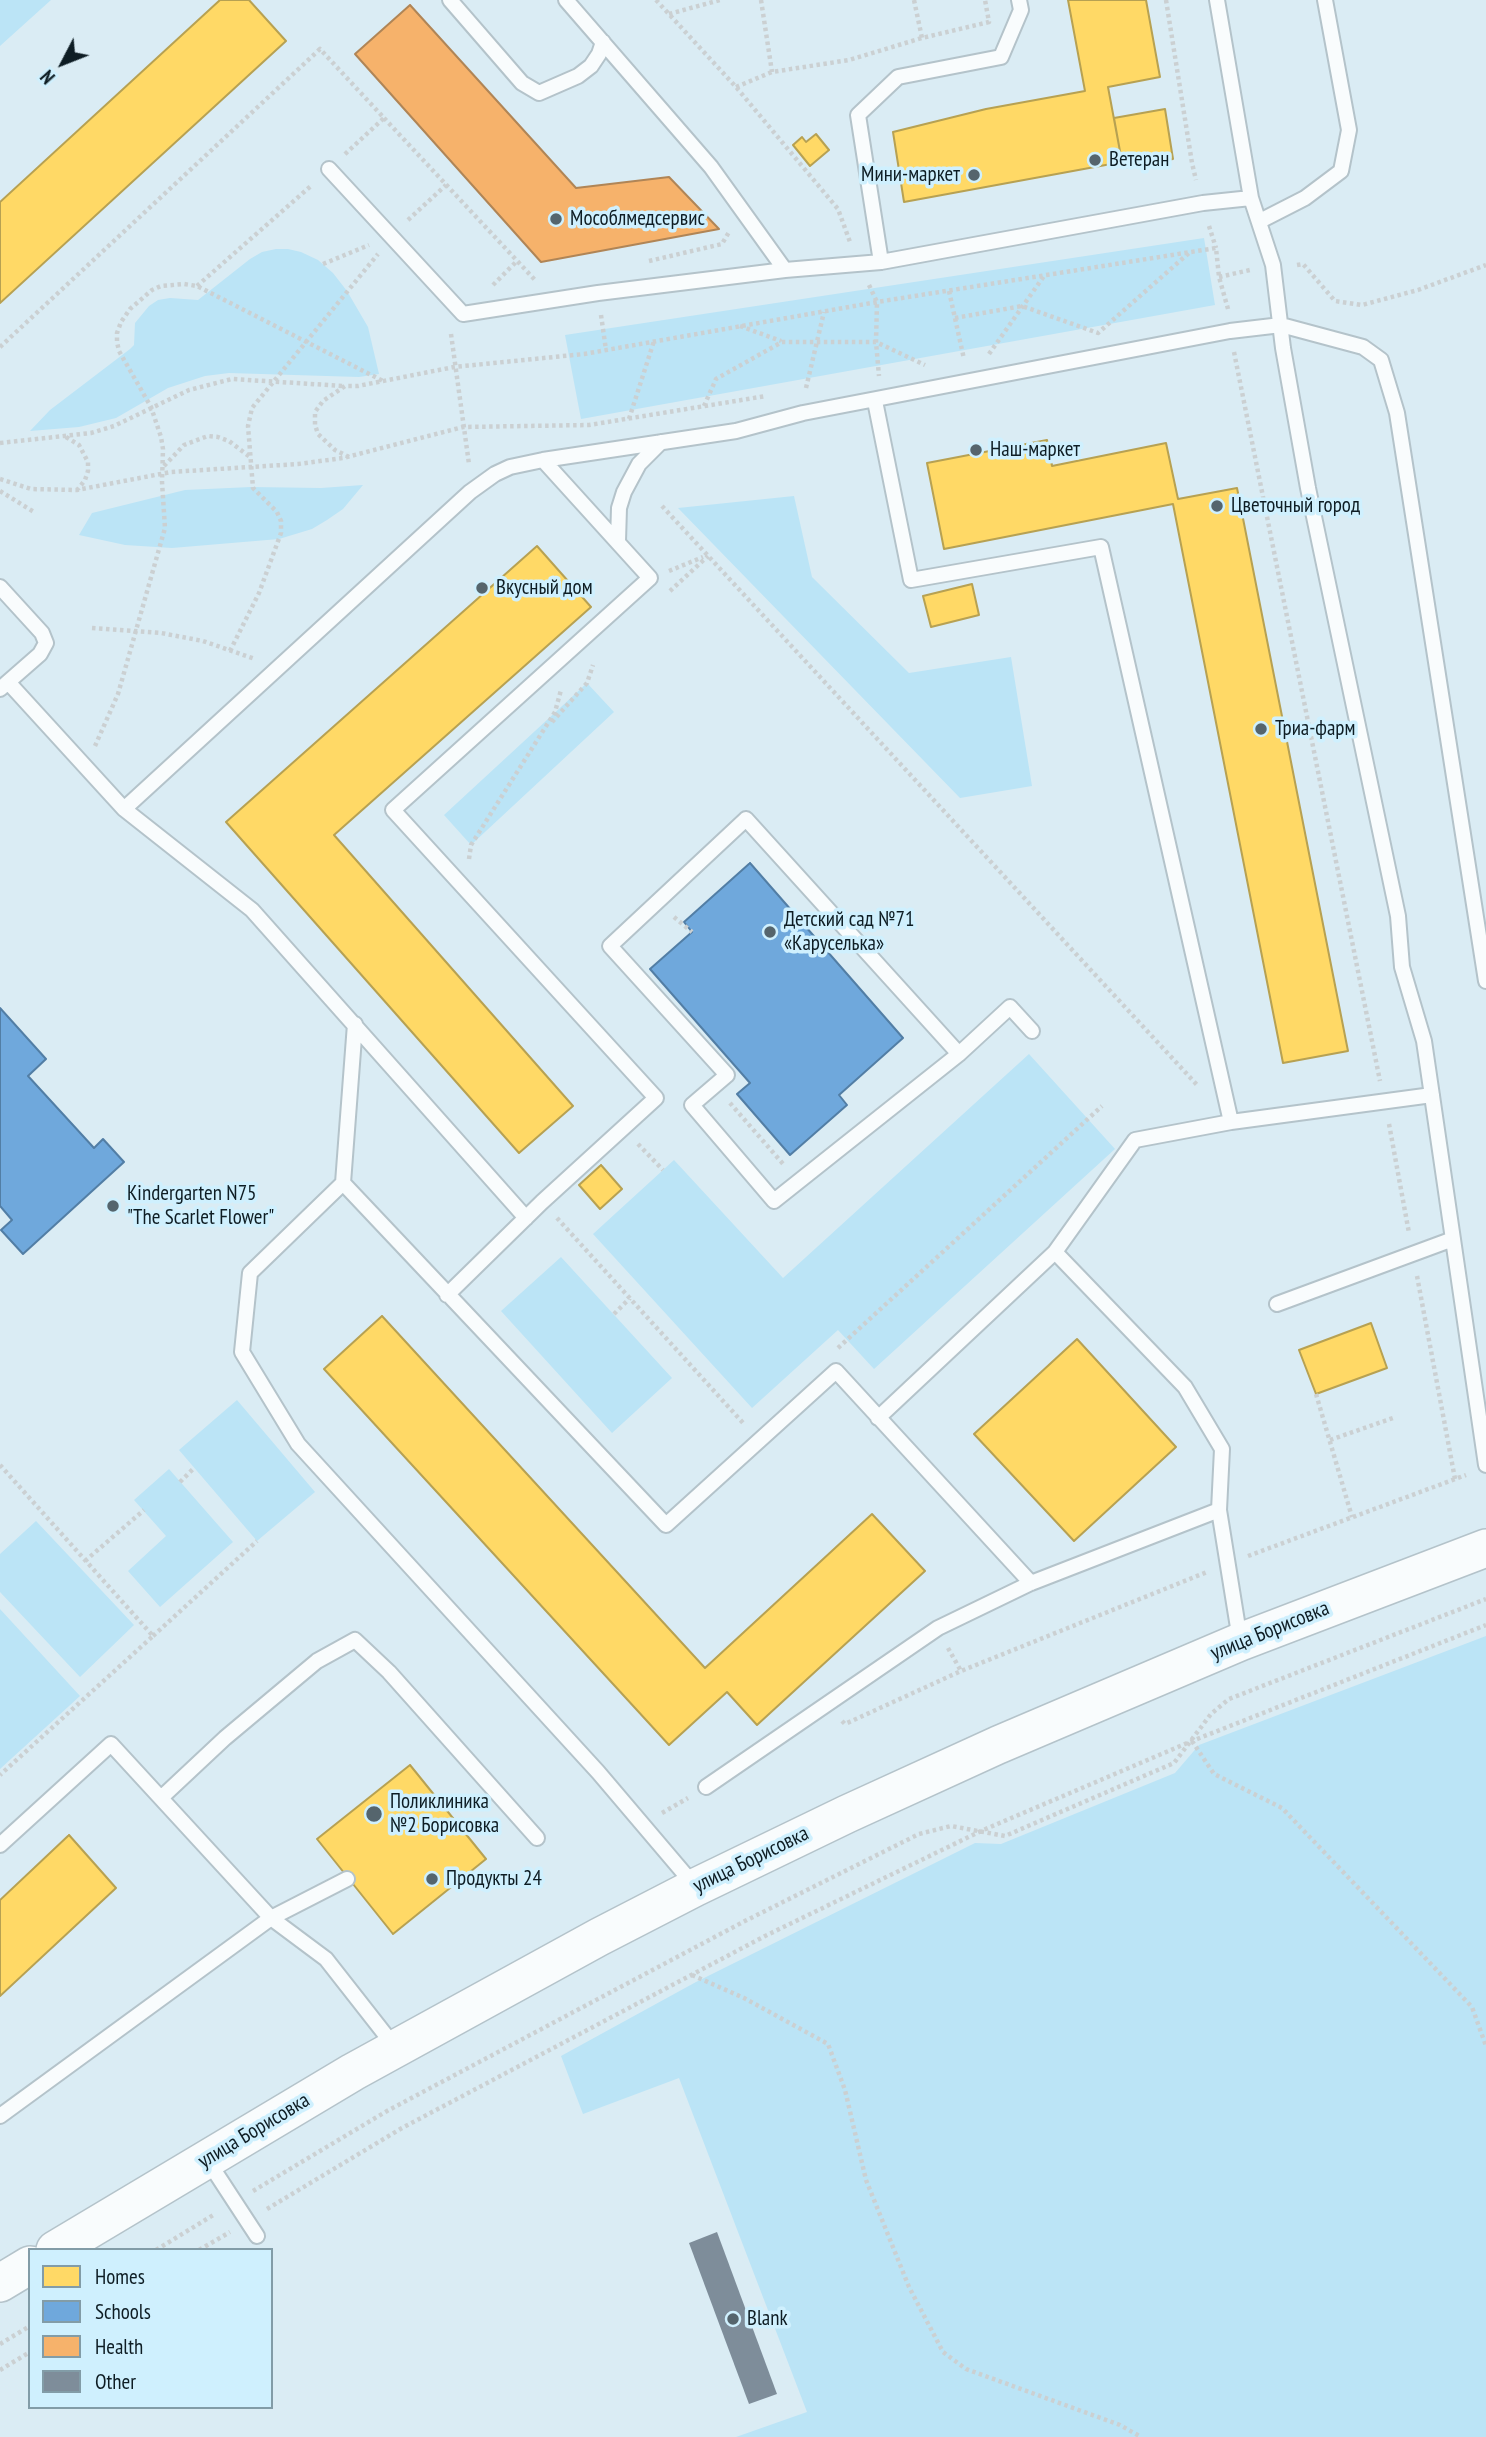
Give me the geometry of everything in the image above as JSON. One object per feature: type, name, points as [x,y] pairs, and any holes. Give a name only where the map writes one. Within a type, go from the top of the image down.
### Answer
[{"type":"street","name":"улица Борисовка","points":[[58,2248],[396,2048],[696,1887],[998,1745],[1240,1642],[1486,1548]]},
{"type":"street","points":[[0,2283],[28,2266]]},
{"type":"lane","points":[[450,0],[522,83],[540,93],[571,80],[591,66],[603,42]]},
{"type":"lane","points":[[566,0],[711,167],[786,270]]},
{"type":"lane","points":[[881,262],[858,115],[898,77],[1001,57],[1021,10],[1019,0]]},
{"type":"lane","points":[[1217,0],[1251,198],[1273,265],[1280,325],[1308,488],[1398,916],[1402,967],[1424,1041],[1483,1459]]},
{"type":"lane","points":[[1260,221],[1306,198],[1341,171],[1349,130],[1325,0]]},
{"type":"lane","points":[[329,169],[463,314],[598,293],[786,270],[881,262],[1203,202],[1251,198]]},
{"type":"lane","points":[[124,809],[481,483],[510,467],[736,431],[803,413],[1230,331],[1280,325],[1363,347],[1381,360],[1397,413],[1486,981]]},
{"type":"lane","points":[[875,401],[911,580],[1101,547],[1231,1122]]},
{"type":"lane","points":[[618,541],[619,508],[624,492],[639,464],[661,442]]},
{"type":"lane","points":[[447,1295],[542,1202],[656,1098],[393,810],[650,578],[543,460]]},
{"type":"lane","points":[[0,587],[41,633],[46,643],[40,654],[4,685],[124,809],[252,910],[526,1218]]},
{"type":"lane","points":[[959,1054],[746,819],[610,946],[727,1075],[692,1105],[774,1201],[959,1054],[1010,1007],[1032,1031]]},
{"type":"lane","points":[[355,1024],[343,1183],[250,1273],[242,1352],[298,1444],[598,1773],[696,1887]]},
{"type":"lane","points":[[878,1418],[1055,1252],[1135,1140],[1231,1122],[1432,1095]]},
{"type":"lane","points":[[343,1183],[666,1525],[836,1371],[1031,1583]]},
{"type":"lane","points":[[1277,1304],[1453,1239]]},
{"type":"lane","points":[[1055,1252],[1185,1387],[1222,1449],[1219,1510],[1240,1642]]},
{"type":"lane","points":[[706,1787],[938,1628],[1031,1583],[1219,1510]]},
{"type":"lane","points":[[162,1797],[225,1738],[317,1661],[355,1640],[389,1672],[537,1839]]},
{"type":"lane","points":[[0,1845],[111,1744],[271,1918],[327,1959],[396,2048]]},
{"type":"lane","points":[[0,2116],[271,1918],[347,1879]]},
{"type":"lane","points":[[207,2159],[257,2236]]},
{"type":"path","points":[[669,14],[720,0]]},
{"type":"path","points":[[761,0],[772,72]]},
{"type":"path","points":[[914,0],[922,38]]},
{"type":"path","points":[[736,87],[772,72],[849,60],[922,38],[989,22],[985,0]]},
{"type":"path","points":[[1166,0],[1192,163]]},
{"type":"path","points":[[659,2],[736,87],[838,209],[877,302],[879,377]]},
{"type":"path","points":[[0,348],[320,49],[538,284]]},
{"type":"path","points":[[197,286],[384,118]]},
{"type":"path","points":[[647,261],[722,244],[734,225]]},
{"type":"path","points":[[0,443],[91,433],[114,426],[189,390],[232,379],[345,386],[383,381],[454,367],[584,354],[877,302],[1216,248],[1219,277],[1385,1102],[1455,1479]]},
{"type":"path","points":[[1098,334],[1191,252]]},
{"type":"path","points":[[481,483],[469,469],[451,334],[463,314],[517,261]]},
{"type":"path","points":[[230,651],[259,593],[281,533],[281,521],[277,512],[253,488],[249,416],[252,408],[372,262]]},
{"type":"path","points":[[1303,264],[1335,301],[1362,305],[1418,290],[1486,265]]},
{"type":"path","points":[[1000,353],[988,355],[1044,276]]},
{"type":"path","points":[[81,763],[92,753],[109,717],[165,528],[163,449],[151,407],[119,351],[117,333],[130,309],[152,290],[171,284],[197,286],[383,381]]},
{"type":"path","points":[[949,291],[964,360]]},
{"type":"path","points":[[955,318],[1022,306],[1098,334]]},
{"type":"path","points":[[1214,310],[1227,308]]},
{"type":"path","points":[[818,387],[806,389],[824,312]]},
{"type":"path","points":[[740,326],[782,342],[876,342],[929,367]]},
{"type":"path","points":[[1086,336],[1111,331]]},
{"type":"path","points":[[629,419],[654,341]]},
{"type":"path","points":[[704,406],[716,379],[782,342]]},
{"type":"path","points":[[916,369],[976,358]]},
{"type":"path","points":[[929,367],[929,390]]},
{"type":"path","points":[[867,379],[891,374]]},
{"type":"path","points":[[345,386],[323,401],[315,412],[315,425],[324,440],[349,457]]},
{"type":"path","points":[[0,479],[31,489],[78,490],[163,470],[309,463],[349,457],[463,427],[589,425],[767,396]]},
{"type":"path","points":[[65,436],[79,445],[88,462],[85,480],[78,490]]},
{"type":"path","points":[[163,470],[184,445],[208,436],[229,442],[251,458]]},
{"type":"path","points":[[0,491],[34,512]]},
{"type":"path","points":[[662,506],[1231,1122]]},
{"type":"path","points":[[650,578],[708,556]]},
{"type":"path","points":[[669,593],[708,556]]},
{"type":"path","points":[[92,628],[161,633],[203,641],[268,663],[275,670]]},
{"type":"path","points":[[465,890],[471,845],[555,712],[571,649]]},
{"type":"path","points":[[541,734],[587,682],[591,667],[600,657]]},
{"type":"path","points":[[692,1105],[726,1099],[790,1172]]},
{"type":"path","points":[[830,1355],[1102,1106]]},
{"type":"path","points":[[623,1128],[663,1170]]},
{"type":"path","points":[[542,1202],[759,1440]]},
{"type":"path","points":[[614,1314],[630,1298]]},
{"type":"path","points":[[1316,1395],[1352,1517]]},
{"type":"path","points":[[1329,1440],[1393,1418]]},
{"type":"path","points":[[827,1705],[845,1724],[961,1671],[1228,1563],[1455,1479],[1483,1459]]},
{"type":"path","points":[[0,1465],[153,1636]]},
{"type":"path","points":[[180,1482],[194,1468]]},
{"type":"path","points":[[85,1561],[144,1510]]},
{"type":"path","points":[[0,1775],[257,1541]]},
{"type":"path","points":[[159,2248],[387,2111],[743,1922],[919,1834],[951,1826],[1005,1836],[1174,1763],[1211,1714],[1229,1699],[1486,1599]]},
{"type":"path","points":[[202,2248],[402,2128],[765,1936],[981,1831],[1192,1741],[1486,1625]]},
{"type":"path","points":[[1192,1741],[1214,1774],[1282,1808],[1292,1818],[1472,2007],[1486,2046]]},
{"type":"path","points":[[642,1825],[706,1787]]},
{"type":"path","points":[[692,1975],[744,1998],[828,2044],[845,2090],[866,2180],[909,2287],[943,2352],[966,2369],[1120,2426],[1141,2437]]},
{"type":"path","points":[[0,2344],[28,2327]]},
{"type":"path","points":[[0,2370],[28,2353]]},
{"type":"shaded area","points":[[0,0],[51,0],[0,46]]},
{"type":"shaded area","points":[[1204,238],[1215,305],[581,419],[565,335]]},
{"type":"shaded area","points":[[276,249],[301,252],[318,260],[333,273],[368,327],[379,374],[359,377],[229,373],[205,376],[168,388],[116,418],[79,427],[30,431],[50,410],[134,345],[135,323],[149,306],[158,300],[170,298],[198,300],[250,259],[262,252]]},
{"type":"shaded area","points":[[363,485],[343,509],[327,520],[312,529],[279,539],[172,548],[125,545],[79,535],[92,513],[185,490]]},
{"type":"shaded area","points":[[794,496],[812,577],[909,673],[1011,657],[1032,786],[960,798],[678,508]]},
{"type":"shaded area","points":[[587,683],[614,712],[471,845],[444,815]]},
{"type":"shaded area","points":[[1029,1054],[1115,1149],[874,1369],[838,1330],[752,1408],[593,1234],[674,1160],[783,1278]]},
{"type":"shaded area","points":[[561,1257],[672,1378],[612,1433],[501,1311]]},
{"type":"shaded area","points":[[237,1400],[315,1492],[257,1541],[179,1450]]},
{"type":"shaded area","points":[[169,1469],[233,1542],[160,1607],[128,1571],[166,1536],[134,1500]]},
{"type":"shaded area","points":[[36,1521],[134,1625],[80,1677],[0,1592],[0,1554]]},
{"type":"shaded area","points":[[0,1609],[80,1696],[0,1769]]},
{"type":"shaded area","points":[[1486,1636],[1486,2437],[736,2437],[807,2412],[679,2078],[583,2114],[561,2056],[696,1982],[975,1843],[1001,1844],[1175,1773],[1199,1745]]},
{"type":"building: Homes","points":[[220,0],[249,0],[286,41],[0,303],[0,202]]},
{"type":"building: Homes","points":[[1068,0],[1146,0],[1160,77],[1108,87],[1122,162],[904,202],[893,132],[986,109],[1085,91]]},
{"type":"building: Homes","points":[[1165,109],[1173,159],[1123,168],[1114,118]]},
{"type":"building: Homes","points":[[816,134],[829,150],[810,166],[793,145],[802,137],[806,142]]},
{"type":"building: Homes","points":[[1047,440],[1052,466],[1166,443],[1178,499],[1237,488],[1348,1051],[1283,1063],[1173,504],[944,549],[927,463]]},
{"type":"building: Homes","points":[[537,546],[591,607],[334,835],[573,1106],[519,1153],[226,822]]},
{"type":"building: Homes","points":[[972,584],[979,615],[931,627],[923,596]]},
{"type":"building: Homes","points":[[601,1165],[622,1189],[600,1209],[579,1185]]},
{"type":"building: Homes","points":[[382,1316],[705,1668],[872,1514],[925,1571],[757,1725],[727,1692],[669,1745],[324,1369]]},
{"type":"building: Homes","points":[[1371,1323],[1387,1368],[1316,1394],[1299,1350]]},
{"type":"building: Homes","points":[[1077,1339],[1176,1447],[1074,1541],[974,1434]]},
{"type":"building: Homes","points":[[410,1765],[486,1859],[393,1934],[317,1839]]},
{"type":"building: Homes","points":[[69,1835],[116,1888],[0,1996],[0,1900]]},
{"type":"building: Schools","points":[[750,863],[903,1038],[839,1095],[847,1105],[790,1155],[737,1094],[750,1083],[650,969],[692,932],[684,922]]},
{"type":"building: Schools","points":[[0,1008],[46,1059],[28,1076],[94,1148],[103,1139],[124,1162],[23,1254],[1,1230],[12,1220],[0,1206]]},
{"type":"building: Health","points":[[410,5],[576,188],[669,177],[719,229],[541,262],[355,54]]},
{"type":"building: Other","name":"Blank","points":[[717,2232],[777,2394],[749,2404],[689,2243]]},
{"type":"place","name":"Ветеран","points":[[1095,160]]},
{"type":"place","name":"Мини-маркет","points":[[974,175]]},
{"type":"place","name":"Мособлмедсервис","points":[[556,219]]},
{"type":"place","name":"Наш-маркет","points":[[976,450]]},
{"type":"place","name":"Цветочный город","points":[[1217,506]]},
{"type":"place","name":"Вкусный дом","points":[[482,588]]},
{"type":"place","name":"Триа-фарм","points":[[1261,729]]},
{"type":"place","name":"Детский сад №71 «Каруселька»","points":[[770,932]]},
{"type":"place","name":"Kindergarten N75 \"The Scarlet Flower\"","points":[[113,1206]]},
{"type":"place","name":"Поликлиника №2 Борисовка","points":[[374,1814]]},
{"type":"place","name":"Продукты 24","points":[[432,1879]]},
{"type":"place","name":"Blank","points":[[733,2319]]}]
